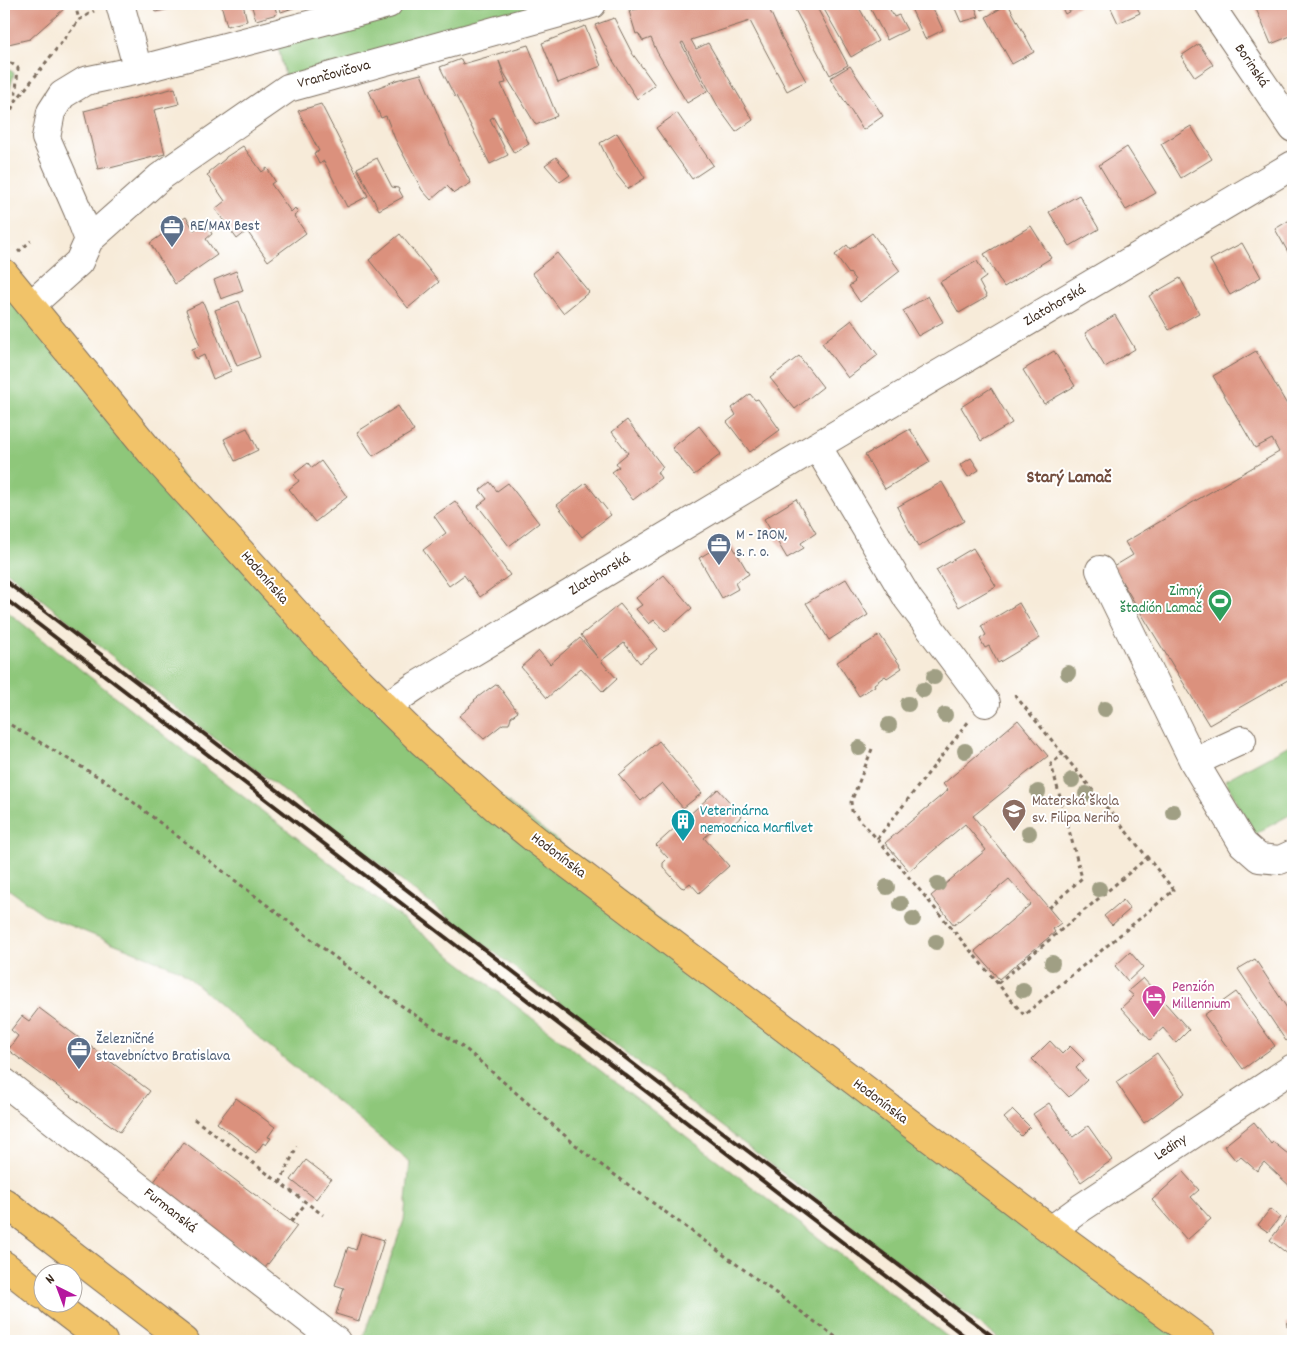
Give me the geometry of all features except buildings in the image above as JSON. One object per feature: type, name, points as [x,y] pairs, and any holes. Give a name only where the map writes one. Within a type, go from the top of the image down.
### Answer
[{"type":"main road","name":"Hodonínska","points":[[4,273],[154,455],[344,666],[421,741],[536,840],[1051,1230],[1202,1341]]},
{"type":"main road","points":[[4,1202],[185,1341]]},
{"type":"main road","points":[[4,1265],[32,1287]]},
{"type":"main road","points":[[65,1312],[103,1341]]},
{"type":"street","points":[[120,4],[138,70]]},
{"type":"street","points":[[89,240],[46,138],[51,112],[62,95],[84,81],[138,70],[388,4]]},
{"type":"street","name":"Vrančovičova","points":[[31,306],[79,262],[89,240],[160,177],[288,88],[592,4]]},
{"type":"street","name":"Borinská","points":[[1208,4],[1293,128]]},
{"type":"street","name":"Zlatohorská","points":[[385,707],[416,686],[817,446],[1293,165]]},
{"type":"street","points":[[817,446],[908,599],[988,706]]},
{"type":"street","points":[[1100,570],[1194,762],[1242,844],[1259,858],[1280,860],[1293,854]]},
{"type":"street","points":[[1194,762],[1242,740]]},
{"type":"street","name":"Lediny","points":[[1051,1230],[1081,1208],[1293,1068]]},
{"type":"street","name":"Furmanská","points":[[4,1082],[336,1341]]},
{"type":"path","points":[[76,4],[79,20]]},
{"type":"path","points":[[10,115],[16,102],[79,20],[94,11]]},
{"type":"path","points":[[4,58],[18,68],[16,102]]},
{"type":"path","points":[[872,749],[851,802],[852,811],[1024,1015],[1174,890],[1014,694],[988,706],[877,839]]},
{"type":"path","points":[[4,721],[107,782],[371,985],[468,1051],[585,1153],[841,1341]]},
{"type":"path","points":[[1049,908],[1082,878],[1051,764],[1064,753]]},
{"type":"path","points":[[998,984],[1148,857]]},
{"type":"path","points":[[194,1119],[323,1215]]},
{"type":"path","points":[[280,1183],[298,1146]]},
{"type":"path","points":[[291,1222],[306,1203]]},
{"type":"green space","points":[[388,4],[592,4],[288,88],[275,35]]},
{"type":"green space","points":[[4,66],[14,73],[4,108]]},
{"type":"green space","points":[[4,273],[385,707],[1202,1341],[1002,1341],[200,727],[4,569]]},
{"type":"green space","points":[[4,609],[189,755],[953,1341],[362,1341],[404,1220],[410,1162],[180,970],[46,916],[4,886]]},
{"type":"green space","points":[[1293,743],[1293,813],[1255,834],[1225,780]]},
{"type":"railway","points":[[4,580],[679,1099],[999,1341]]},
{"type":"railway","points":[[4,598],[971,1341]]},
{"type":"place","name":"RE/MAX Best","points":[[172,248]]},
{"type":"place","name":"M - IRON, s. r. o.","points":[[719,566]]},
{"type":"place","name":"Zimný štadión Lamač","points":[[1220,622]]},
{"type":"place","name":"Materská škola sv. Filipa Neriho","points":[[1014,832]]},
{"type":"place","name":"Veterinárna nemocnica Marfilvet","points":[[683,842]]},
{"type":"place","name":"Penzión Millennium","points":[[1154,1018]]},
{"type":"place","name":"Železničné stavebníctvo Bratislava","points":[[79,1070]]},
{"type":"district","name":"Starý Lamač","points":[[1069,478]]}]
